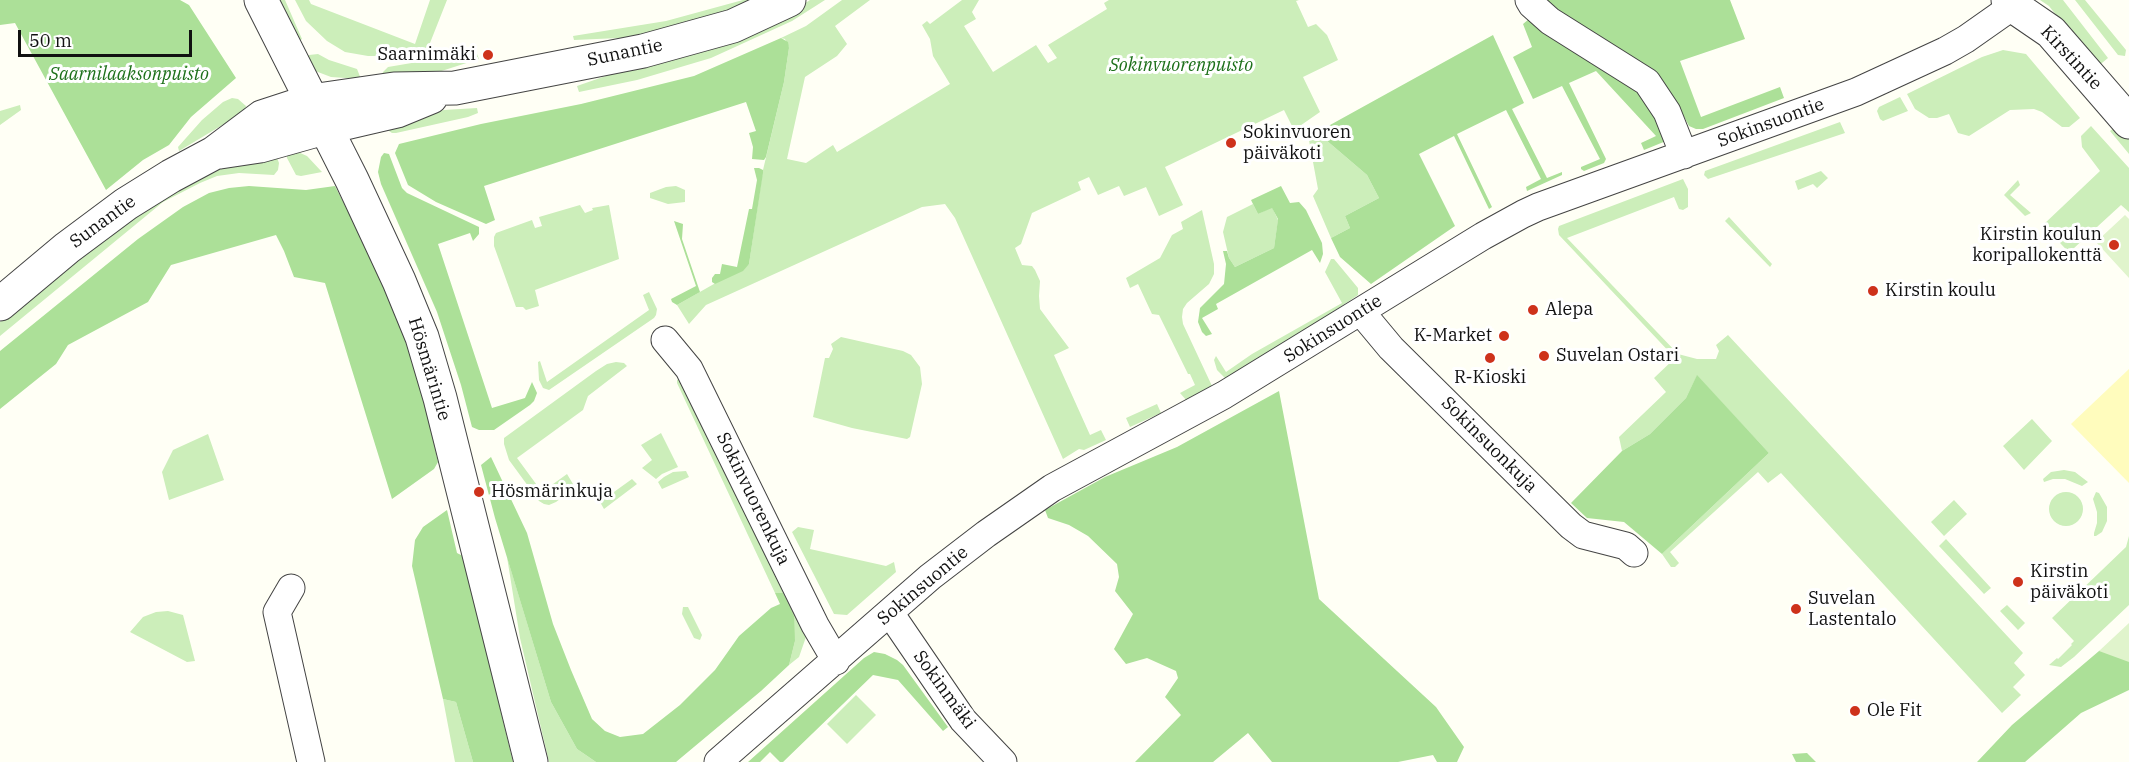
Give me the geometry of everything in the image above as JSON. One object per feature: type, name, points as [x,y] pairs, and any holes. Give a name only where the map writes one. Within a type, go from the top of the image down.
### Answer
[{"type":"street","name":"Hösmärintie","points":[[261,0],[317,115],[348,171],[422,337],[440,399],[531,762]]},
{"type":"street","name":"Sunantie","points":[[0,304],[67,248],[126,204],[214,153],[262,117],[317,115],[394,89],[455,88],[643,51],[733,26],[789,0]]},
{"type":"street","points":[[1529,0],[1550,21],[1647,82],[1667,112],[1684,155]]},
{"type":"street","name":"Sokinsuontie","points":[[718,762],[930,578],[986,534],[1052,488],[1224,395],[1483,236],[1523,214],[1856,92],[1966,39],[2010,3]]},
{"type":"street","name":"Kirstintie","points":[[2010,3],[2051,32],[2129,122]]},
{"type":"street","name":"Sokinsuonkuja","points":[[1361,312],[1391,348],[1571,526],[1583,535],[1626,546],[1634,553]]},
{"type":"street","name":"Sokinvuorenkuja","points":[[665,340],[689,369],[823,640],[836,661]]},
{"type":"street","points":[[291,588],[277,612],[311,762]]},
{"type":"street","name":"Sokinmäki","points":[[890,613],[963,720],[1003,762]]},
{"type":"green space","name":"Saarnilaaksonpuisto","points":[[0,0],[180,0],[189,5],[236,78],[191,117],[169,145],[143,160],[106,190],[15,23],[0,25]]},
{"type":"green space","points":[[274,0],[285,0],[302,39],[299,41]]},
{"type":"green space","points":[[295,0],[309,0],[311,4],[415,44],[430,0],[447,0],[430,43],[425,49],[412,54],[368,56],[345,52],[327,41],[306,21]]},
{"type":"green space","points":[[743,0],[766,0],[642,37],[574,40],[573,36],[666,21]]},
{"type":"green space","points":[[810,0],[825,0],[792,21],[711,58],[637,80],[579,92],[577,86],[793,11]]},
{"type":"green space","name":"Sokinvuorenpuisto","points":[[842,0],[870,0],[835,26],[847,44],[837,56],[805,77],[787,159],[806,163],[833,145],[837,152],[950,84],[933,56],[930,39],[922,25],[927,21],[930,24],[962,0],[979,0],[972,12],[976,19],[964,26],[993,72],[1036,45],[1048,63],[1057,58],[1048,45],[1107,9],[1104,3],[1109,0],[1299,0],[1296,1],[1308,27],[1316,24],[1327,35],[1338,60],[1303,77],[1320,112],[1294,130],[1284,110],[1165,167],[1183,205],[1159,216],[1146,187],[1124,196],[1119,186],[1098,195],[1089,177],[1078,182],[1081,190],[1032,213],[1021,244],[1015,248],[1022,265],[1032,266],[1035,270],[1040,281],[1040,309],[1069,348],[1054,355],[1090,435],[1101,430],[1106,440],[1084,450],[1079,449],[1063,459],[955,218],[945,204],[922,207],[706,305],[689,324],[677,305],[749,264],[763,170],[784,82],[789,48],[785,39],[781,38],[806,26]]},
{"type":"green space","points":[[1545,0],[1730,0],[1745,39],[1680,61],[1701,117],[1780,87],[1784,98],[1703,129],[1696,129],[1689,126],[1673,96],[1648,66],[1551,10]]},
{"type":"green space","points":[[2040,0],[2063,0],[2108,58],[2097,67],[2049,6]]},
{"type":"green space","points":[[2075,0],[2085,0],[2126,50],[2125,56],[2118,55]]},
{"type":"green space","points":[[1529,19],[1645,87],[1666,141],[1644,150],[1641,143],[1656,136],[1596,71],[1569,83],[1606,159],[1604,163],[1584,171],[1581,169],[1600,159],[1562,86],[1533,99],[1513,57],[1532,47],[1523,24]]},
{"type":"green space","points":[[1493,35],[1524,103],[1512,109],[1547,178],[1562,172],[1562,175],[1527,191],[1526,187],[1541,179],[1506,110],[1457,134],[1492,207],[1489,209],[1454,136],[1419,154],[1455,226],[1371,284],[1340,257],[1331,238],[1350,228],[1345,216],[1379,198],[1367,175],[1326,140],[1321,130]]},
{"type":"green space","points":[[781,38],[788,42],[789,48],[784,82],[764,160],[752,159],[753,147],[749,133],[756,131],[746,102],[484,186],[495,220],[486,224],[436,202],[408,185],[395,153],[399,144],[481,124],[581,104],[694,76]]},
{"type":"green space","points":[[2003,50],[2026,54],[2080,118],[2069,127],[2062,127],[2042,112],[2034,109],[2010,110],[1969,136],[1958,133],[1949,114],[1929,118],[1915,109],[1907,94],[1982,57]]},
{"type":"green space","points":[[318,54],[357,69],[361,79],[331,77],[310,69],[304,59],[309,55]]},
{"type":"green space","points":[[477,54],[479,59],[429,75],[381,78],[388,67]]},
{"type":"green space","points":[[1900,97],[1908,111],[1883,121],[1880,119],[1877,111],[1879,107]]},
{"type":"green space","points":[[232,98],[238,99],[246,106],[244,112],[179,151],[178,147],[202,120],[223,102]]},
{"type":"green space","points":[[20,105],[21,110],[0,125],[0,111]]},
{"type":"green space","points":[[477,108],[478,113],[468,117],[396,133],[389,131],[388,126],[393,120],[444,110]]},
{"type":"green space","points":[[1840,122],[1845,133],[1708,179],[1704,175],[1705,171]]},
{"type":"green space","points":[[2117,125],[2129,138],[2129,154],[2110,131]]},
{"type":"green space","points":[[2091,126],[2129,168],[2129,212],[2121,205],[2073,249],[2082,259],[2079,263],[2043,225],[2100,171],[2082,147],[2081,136]]},
{"type":"green space","points":[[1321,130],[1326,140],[1367,175],[1379,198],[1345,216],[1350,228],[1331,238],[1313,196],[1318,189],[1308,135]]},
{"type":"green space","points":[[291,149],[307,156],[322,172],[296,175],[287,158],[287,151]]},
{"type":"green space","points":[[274,150],[279,163],[274,175],[239,173],[217,176],[163,202],[0,336],[0,322],[129,216],[224,167]]},
{"type":"green space","points":[[384,153],[389,154],[402,188],[407,193],[479,227],[479,234],[473,241],[470,233],[438,244],[492,408],[525,398],[532,382],[537,393],[530,405],[494,430],[479,430],[472,427],[437,312],[381,184],[378,172]]},
{"type":"green space","points":[[754,168],[763,170],[763,173],[749,264],[743,271],[715,284],[712,278],[715,274],[720,274],[722,264],[737,267],[757,180]]},
{"type":"green space","points":[[1821,171],[1828,178],[1817,188],[1813,184],[1798,190],[1795,181]]},
{"type":"green space","points":[[1683,179],[1688,189],[1688,207],[1683,210],[1679,209],[1674,197],[1567,238],[1678,354],[1697,359],[1716,359],[1719,351],[1716,345],[1728,335],[2023,653],[2014,663],[2025,675],[2013,687],[2021,695],[2002,713],[1781,473],[1768,483],[1758,472],[1670,552],[1679,563],[1675,567],[1671,567],[1662,554],[1769,453],[1697,376],[1686,398],[1650,434],[1622,451],[1619,437],[1666,392],[1654,378],[1675,358],[1559,235],[1558,229],[1559,226]]},
{"type":"green space","points":[[2018,180],[2020,185],[2010,195],[2031,213],[2025,216],[2004,195]]},
{"type":"green space","points":[[249,186],[306,190],[335,186],[374,263],[420,382],[438,462],[434,469],[392,499],[325,283],[294,277],[276,235],[171,265],[148,302],[68,345],[56,364],[0,409],[0,351],[138,239],[183,207],[209,193]]},
{"type":"green space","points":[[676,186],[685,190],[685,202],[668,204],[650,198],[650,193]]},
{"type":"green space","points":[[1281,186],[1290,203],[1299,202],[1306,210],[1322,243],[1323,254],[1320,263],[1312,250],[1216,304],[1218,309],[1202,318],[1212,334],[1206,336],[1198,322],[1200,308],[1224,284],[1226,264],[1223,251],[1227,251],[1235,267],[1274,248],[1278,219],[1272,208],[1258,214],[1251,200]]},
{"type":"green space","points":[[1253,204],[1258,214],[1272,207],[1278,220],[1274,248],[1235,267],[1229,258],[1223,232],[1227,217]]},
{"type":"green space","points":[[580,205],[585,213],[593,210],[592,208],[609,205],[619,259],[535,290],[539,306],[526,310],[523,307],[516,307],[494,246],[496,233],[532,220],[535,228],[542,226],[539,217]]},
{"type":"green space","points":[[1202,210],[1214,264],[1214,274],[1209,284],[1187,303],[1182,317],[1183,324],[1212,386],[1210,391],[1187,401],[1180,393],[1195,385],[1190,374],[1159,315],[1152,314],[1138,284],[1130,288],[1126,278],[1160,258],[1172,235],[1183,229],[1181,222]]},
{"type":"green space","name":"Kirstin koulun koripallokenttä","points":[[2125,215],[2129,219],[2129,278],[2096,242]]},
{"type":"green space","points":[[1729,217],[1772,264],[1770,267],[1725,221]]},
{"type":"green space","points":[[674,221],[683,224],[682,239],[700,292],[677,305],[671,299],[696,286]]},
{"type":"green space","points":[[1331,259],[1334,259],[1358,288],[1358,295],[1235,378],[1226,379],[1217,370],[1214,360],[1216,356],[1226,372],[1252,354],[1342,303],[1325,272]]},
{"type":"green space","points":[[649,292],[657,309],[654,318],[549,390],[543,388],[539,380],[538,362],[540,361],[547,382],[649,310],[643,295]]},
{"type":"green space","points":[[841,337],[903,351],[911,355],[920,367],[922,384],[910,437],[907,439],[852,428],[813,417],[825,358],[829,358],[833,349],[831,344]]},
{"type":"green space","points":[[616,362],[627,366],[588,396],[583,410],[517,458],[542,492],[567,474],[573,484],[572,490],[556,502],[549,505],[544,504],[539,501],[509,460],[504,438],[596,371],[607,364]]},
{"type":"green space","points":[[1697,375],[1769,453],[1662,554],[1624,522],[1587,518],[1571,503],[1622,451],[1650,434],[1686,398]]},
{"type":"green space","points":[[679,379],[806,630],[799,657],[789,665],[795,641],[783,593],[775,593],[677,383]]},
{"type":"green space","points":[[1279,391],[1319,599],[1436,707],[1464,747],[1457,762],[1437,762],[1433,755],[1398,762],[1272,762],[1248,733],[1213,762],[1135,762],[1181,715],[1165,697],[1178,678],[1176,671],[1147,658],[1126,664],[1114,649],[1133,614],[1115,591],[1119,577],[1117,564],[1088,536],[1069,525],[1048,518],[1045,510],[1105,477],[1177,447]]},
{"type":"green space","points":[[1157,404],[1161,413],[1130,427],[1126,418]]},
{"type":"green space","points":[[2032,419],[2052,441],[2024,470],[2003,446]]},
{"type":"green space","points":[[661,433],[678,467],[656,479],[642,468],[652,460],[641,445]]},
{"type":"green space","points":[[208,434],[224,480],[169,500],[162,472],[173,450]]},
{"type":"green space","points":[[491,457],[527,533],[553,624],[571,670],[592,719],[605,731],[620,737],[643,734],[680,705],[715,670],[739,636],[771,608],[780,604],[775,593],[783,593],[794,616],[795,641],[789,665],[676,762],[596,762],[577,749],[551,702],[495,518],[481,465]]},
{"type":"green space","points":[[2064,470],[2075,472],[2088,482],[2082,486],[2065,479],[2044,482],[2043,479],[2051,472]]},
{"type":"green space","points":[[686,471],[689,477],[662,489],[658,482],[673,472]]},
{"type":"green space","points":[[632,479],[637,484],[604,509],[600,502]]},
{"type":"green space","points":[[2066,492],[2078,497],[2083,509],[2078,521],[2066,526],[2054,521],[2049,509],[2054,497]]},
{"type":"green space","points":[[2096,492],[2099,493],[2107,507],[2107,521],[2102,532],[2094,536],[2097,512],[2093,499]]},
{"type":"green space","points":[[1954,500],[1967,514],[1944,536],[1931,522]]},
{"type":"green space","points":[[447,510],[457,553],[463,556],[513,762],[473,762],[456,702],[443,699],[412,566],[415,540],[423,527]]},
{"type":"green space","points":[[798,527],[814,530],[810,549],[886,566],[894,562],[896,572],[847,615],[834,614],[792,532]]},
{"type":"green space","points":[[2129,536],[2129,605],[2061,667],[2049,665],[2058,659],[2074,641],[2052,618],[2126,547]]},
{"type":"green space","points":[[1946,539],[1991,588],[1984,594],[1939,546]]},
{"type":"green space","points":[[507,557],[551,702],[577,749],[596,762],[549,762],[520,638]]},
{"type":"green space","points":[[2007,605],[2025,623],[2018,630],[2000,611]]},
{"type":"green space","points":[[683,607],[688,607],[702,635],[700,640],[694,638],[682,614]]},
{"type":"green space","points":[[168,611],[183,615],[195,661],[187,662],[130,632],[143,617],[156,612]]},
{"type":"green space","points":[[2129,623],[2129,662],[2099,651]]},
{"type":"green space","points":[[2129,640],[2129,690],[2081,713],[2025,762],[1977,762],[2012,725],[2099,651]]},
{"type":"green space","points":[[874,652],[885,654],[903,665],[948,727],[943,731],[898,680],[873,675],[783,762],[780,762],[770,752],[760,762],[748,762],[864,658]]},
{"type":"green space","points":[[856,695],[876,715],[847,744],[827,724]]},
{"type":"green space","points":[[443,699],[456,702],[473,762],[455,762]]},
{"type":"green space","points":[[1807,753],[1816,762],[1796,762],[1792,754]]},
{"type":"sand","points":[[2129,369],[2129,483],[2071,424]]},
{"type":"place","name":"Saarnimäki","points":[[488,55]]},
{"type":"place","name":"Sokinvuoren päiväkoti","points":[[1231,143]]},
{"type":"place","name":"Kirstin koulun koripallokenttä","points":[[2114,245]]},
{"type":"place","name":"Kirstin koulu","points":[[1873,291]]},
{"type":"place","name":"Alepa","points":[[1533,310]]},
{"type":"place","name":"K-Market","points":[[1504,336]]},
{"type":"place","name":"Suvelan Ostari","points":[[1544,356]]},
{"type":"place","name":"R-Kioski","points":[[1490,358]]},
{"type":"place","name":"Hösmärinkuja","points":[[479,492]]},
{"type":"place","name":"Kirstin päiväkoti","points":[[2018,582]]},
{"type":"place","name":"Suvelan Lastentalo","points":[[1796,609]]},
{"type":"place","name":"Ole Fit","points":[[1855,711]]}]
